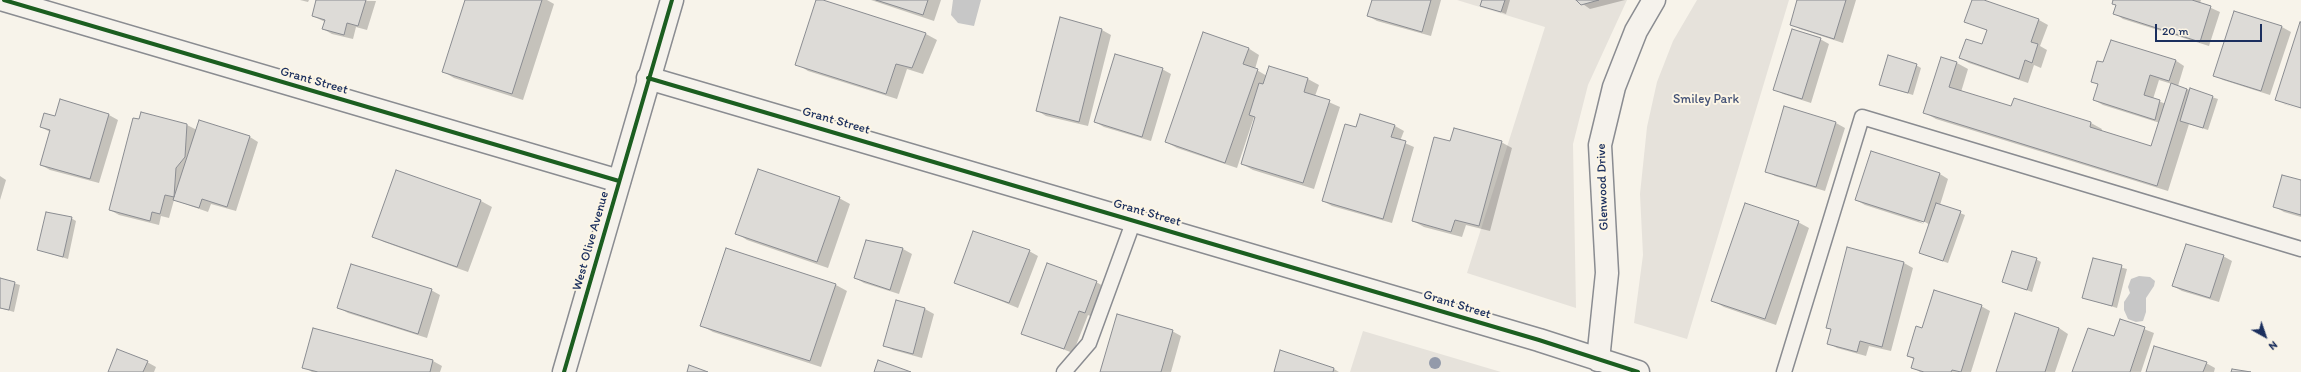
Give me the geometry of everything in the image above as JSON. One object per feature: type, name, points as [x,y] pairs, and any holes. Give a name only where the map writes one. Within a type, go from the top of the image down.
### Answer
[{"type":"street","name":"Grant Street","points":[[4,0],[619,181]]},
{"type":"street","name":"West Olive Avenue","points":[[564,372],[648,78],[672,0]]},
{"type":"street","name":"Glenwood Drive","points":[[1598,360],[1607,273],[1600,145],[1614,87],[1636,31],[1654,0]]},
{"type":"street","name":"Grant Street","points":[[648,78],[1531,337],[1638,372]]},
{"type":"lane","points":[[1784,372],[1862,117],[2301,249]]},
{"type":"lane","points":[[1064,372],[1089,343],[1134,220]]},
{"type":"green space","points":[[1457,0],[1627,0],[1588,85],[1573,144],[1576,308],[1467,273],[1545,27]]},
{"type":"green space","name":"Smiley Park","points":[[1697,0],[1789,0],[1687,339],[1634,323],[1643,255],[1640,194],[1647,127],[1657,82],[1673,41]]},
{"type":"green space","points":[[1363,331],[1501,372],[1350,372]]},
{"type":"shaded area","points":[[953,0],[981,0],[974,26],[958,23],[951,15]]},
{"type":"shaded area","points":[[2139,276],[2150,277],[2155,281],[2154,286],[2146,298],[2146,312],[2143,321],[2136,322],[2128,319],[2124,310],[2124,302],[2130,293],[2128,287],[2131,279]]},
{"type":"building","points":[[316,0],[366,0],[358,26],[347,23],[344,35],[322,29],[325,20],[312,16]]},
{"type":"building","points":[[465,0],[542,0],[512,94],[442,72]]},
{"type":"building","points":[[816,0],[823,0],[926,33],[912,68],[896,64],[886,94],[795,65]]},
{"type":"building","points":[[876,0],[928,0],[923,15]]},
{"type":"building","points":[[1372,0],[1431,0],[1422,32],[1367,16]]},
{"type":"building","points":[[1482,0],[1505,0],[1501,12],[1480,6]]},
{"type":"building","points":[[1576,0],[1599,0],[1581,5]]},
{"type":"building","points":[[1797,0],[1846,0],[1834,39],[1790,25]]},
{"type":"building","points":[[1972,0],[1984,0],[2039,19],[2031,42],[2038,44],[2032,63],[2025,60],[2019,79],[1959,58],[1966,39],[1982,44],[1987,30],[1964,22]]},
{"type":"building","points":[[2113,0],[2192,0],[2211,6],[2200,42],[2113,14],[2116,5],[2112,4]]},
{"type":"building","points":[[2234,11],[2282,26],[2261,91],[2213,76]]},
{"type":"building","points":[[1060,17],[1102,29],[1079,122],[1036,111]]},
{"type":"building","points":[[2301,22],[2301,108],[2275,100]]},
{"type":"building","points":[[1792,29],[1821,38],[1802,99],[1773,90]]},
{"type":"building","points":[[1203,32],[1249,48],[1243,64],[1258,69],[1225,163],[1165,142]]},
{"type":"building","points":[[2111,40],[2176,60],[2169,81],[2150,75],[2144,95],[2160,100],[2155,120],[2093,100],[2098,84],[2091,82],[2097,61],[2103,62]]},
{"type":"building","points":[[1115,54],[1163,68],[1142,137],[1094,122]]},
{"type":"building","points":[[1888,55],[1917,64],[1908,93],[1879,85]]},
{"type":"building","points":[[1941,57],[1957,62],[1949,87],[2011,106],[2014,98],[2091,122],[2090,127],[2151,146],[2171,83],[2187,89],[2157,186],[1923,113]]},
{"type":"building","points":[[1269,66],[1308,78],[1304,92],[1330,100],[1303,183],[1241,164],[1255,117],[1249,115],[1259,83],[1263,84]]},
{"type":"building","points":[[2190,88],[2213,96],[2203,128],[2180,121]]},
{"type":"building","points":[[60,99],[109,114],[90,179],[40,165],[50,130],[40,127],[44,113],[55,116]]},
{"type":"building","points":[[1784,106],[1836,122],[1816,187],[1765,172]]},
{"type":"building","points":[[141,112],[187,124],[185,157],[176,168],[174,197],[165,195],[160,214],[152,212],[150,221],[109,210],[133,118],[139,119]]},
{"type":"building","points":[[1360,114],[1395,125],[1391,137],[1406,141],[1383,219],[1322,201],[1345,124],[1356,127]]},
{"type":"building","points":[[199,120],[250,136],[227,207],[202,199],[199,208],[173,200]]},
{"type":"building","points":[[1454,128],[1502,141],[1479,226],[1455,220],[1451,232],[1412,221],[1434,137],[1450,141]]},
{"type":"building","points":[[1871,151],[1940,173],[1924,222],[1855,200]]},
{"type":"building","points":[[758,169],[840,197],[817,262],[735,234]]},
{"type":"building","points":[[396,170],[481,200],[457,267],[372,237]]},
{"type":"building","points":[[2282,175],[2301,180],[2301,215],[2273,207]]},
{"type":"building","points":[[1745,203],[1799,221],[1765,319],[1711,301]]},
{"type":"building","points":[[1936,203],[1961,211],[1943,261],[1919,253]]},
{"type":"building","points":[[46,212],[72,217],[63,257],[37,250]]},
{"type":"building","points":[[973,231],[1030,250],[1009,303],[954,283]]},
{"type":"building","points":[[866,240],[903,248],[890,290],[854,278]]},
{"type":"building","points":[[2186,244],[2224,255],[2210,298],[2172,286]]},
{"type":"building","points":[[1847,247],[1904,262],[1882,347],[1860,341],[1857,352],[1827,344],[1831,329],[1826,328]]},
{"type":"building","points":[[726,248],[836,284],[810,361],[700,326]]},
{"type":"building","points":[[2012,251],[2037,258],[2027,290],[2002,282]]},
{"type":"building","points":[[2093,258],[2122,265],[2112,306],[2082,298]]},
{"type":"building","points":[[1047,263],[1097,281],[1085,313],[1079,311],[1064,349],[1021,334]]},
{"type":"building","points":[[351,264],[432,289],[418,334],[337,308]]},
{"type":"building","points":[[0,278],[15,282],[9,310],[0,308]]},
{"type":"building","points":[[1934,290],[1982,305],[1961,372],[1952,370],[1951,372],[1924,372],[1911,368],[1914,358],[1907,356],[1916,326],[1922,328]]},
{"type":"building","points":[[896,300],[925,308],[913,354],[883,346]]},
{"type":"building","points":[[2015,313],[2059,328],[2045,372],[1996,372]]},
{"type":"building","points":[[1117,314],[1173,330],[1161,372],[1100,372]]},
{"type":"building","points":[[2120,319],[2145,327],[2130,372],[2072,372],[2088,328],[2114,336]]},
{"type":"building","points":[[313,328],[433,360],[430,372],[318,372],[302,368]]},
{"type":"building","points":[[2154,346],[2207,362],[2203,372],[2146,372]]},
{"type":"building","points":[[117,349],[148,361],[143,372],[108,372]]},
{"type":"building","points":[[1280,350],[1334,368],[1333,372],[1274,372]]},
{"type":"building","points":[[878,360],[911,372],[874,372]]},
{"type":"building","points":[[689,365],[708,372],[687,372]]},
{"type":"building","points":[[2232,369],[2251,372],[2231,372]]},
{"type":"cycle path","points":[[4,0],[619,181]]},
{"type":"cycle path","points":[[564,372],[672,0]]},
{"type":"cycle path","points":[[648,78],[1539,340],[1638,372]]}]
